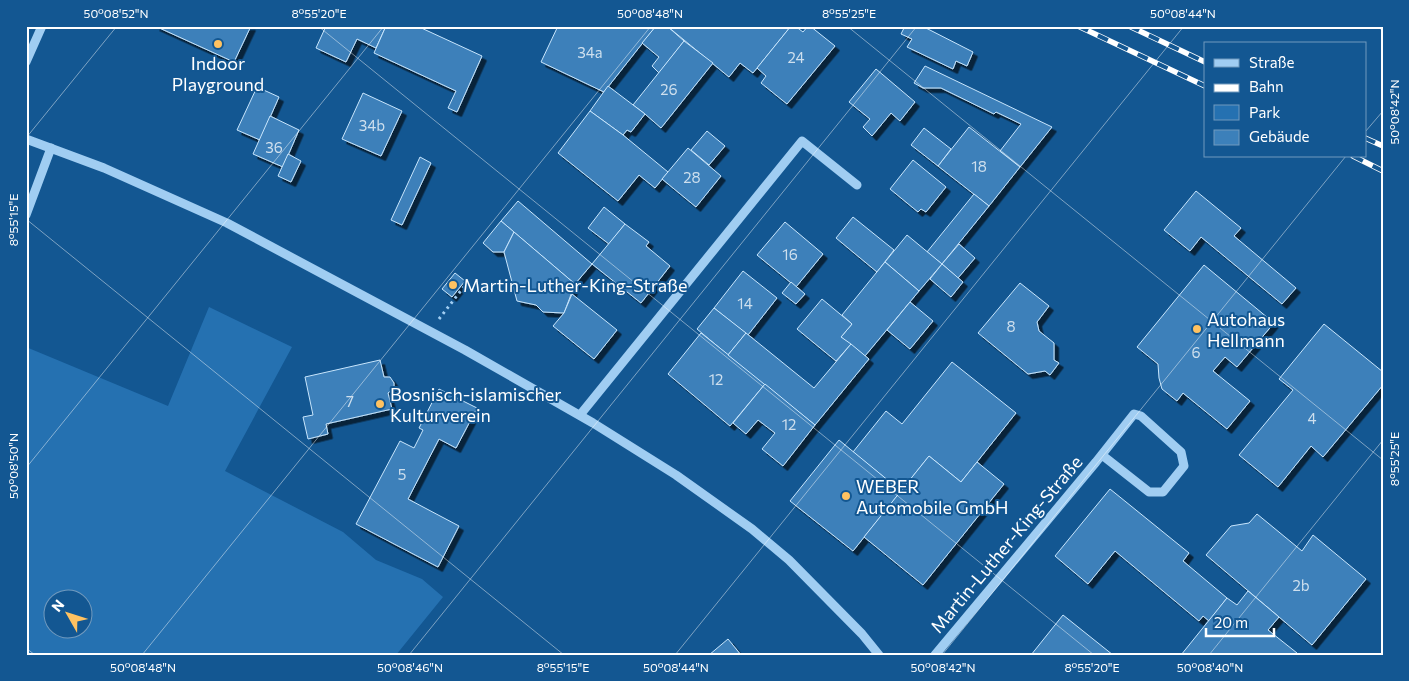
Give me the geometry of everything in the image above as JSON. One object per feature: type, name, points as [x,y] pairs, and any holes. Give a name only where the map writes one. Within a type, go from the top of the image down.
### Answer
[{"type":"street","points":[[26,62],[42,26]]},
{"type":"street","points":[[26,139],[104,168],[227,223],[430,331],[580,415],[676,475],[752,529],[788,560],[862,634],[879,655]]},
{"type":"street","points":[[580,415],[802,142],[857,185]]},
{"type":"street","points":[[26,215],[51,148]]},
{"type":"street","name":"Martin-Luther-King-Straße","points":[[935,655],[1134,414],[1141,416],[1181,452],[1184,466],[1163,492],[1149,492],[1102,455]]},
{"type":"path","points":[[430,331],[466,284]]},
{"type":"green space","points":[[209,307],[292,347],[225,471],[343,532],[376,560],[422,579],[443,597],[396,655],[26,655],[26,347],[168,406]]},
{"type":"building","name":"Indoor Playground","points":[[155,26],[251,26],[234,62]]},
{"type":"building","points":[[326,26],[386,26],[376,48],[357,39],[346,62],[316,48]]},
{"type":"building","points":[[386,26],[417,26],[482,56],[457,112],[448,108],[456,91],[374,53]]},
{"type":"building","points":[[558,26],[656,26],[604,92],[541,62]]},
{"type":"building","points":[[656,26],[667,26],[684,41],[659,73],[652,66],[659,57],[642,43]]},
{"type":"building","points":[[667,26],[791,26],[753,73],[740,63],[729,77]]},
{"type":"building","points":[[791,26],[795,26],[803,32],[810,26],[835,46],[787,104],[761,83],[766,76],[757,68]]},
{"type":"building","points":[[905,26],[922,26],[973,52],[967,66],[956,61],[953,69],[907,47],[912,39],[901,34]]},
{"type":"building","points":[[684,41],[713,63],[661,128],[633,105]]},
{"type":"building","points":[[925,66],[1052,127],[1020,167],[1000,151],[1021,124],[996,112],[994,114],[941,88],[923,88],[914,83]]},
{"type":"building","points":[[876,69],[915,102],[900,121],[891,113],[872,136],[863,127],[870,119],[849,102]]},
{"type":"building","points":[[608,86],[645,114],[631,132],[627,130],[623,135],[590,111]]},
{"type":"building","points":[[257,87],[279,97],[260,140],[237,130]]},
{"type":"building","points":[[363,93],[402,111],[381,156],[342,139]]},
{"type":"building","points":[[590,111],[668,172],[655,188],[639,175],[618,201],[558,153]]},
{"type":"building","points":[[270,116],[299,130],[283,167],[253,154]]},
{"type":"building","points":[[969,127],[1020,167],[989,206],[938,166]]},
{"type":"building","points":[[924,128],[951,149],[938,166],[911,145]]},
{"type":"building","points":[[707,131],[725,146],[709,165],[691,150]]},
{"type":"building","points":[[688,148],[721,176],[696,207],[662,179]]},
{"type":"building","points":[[288,154],[301,161],[291,182],[278,176]]},
{"type":"building","points":[[420,157],[431,163],[402,225],[391,220]]},
{"type":"building","points":[[913,160],[946,187],[926,212],[921,209],[918,212],[890,189]]},
{"type":"building","points":[[1196,191],[1241,228],[1234,236],[1296,288],[1282,304],[1201,237],[1190,251],[1164,230]]},
{"type":"building","points":[[974,194],[989,206],[942,264],[927,252]]},
{"type":"building","points":[[518,201],[592,264],[575,284],[501,221]]},
{"type":"building","points":[[604,207],[625,224],[609,244],[588,228]]},
{"type":"building","points":[[853,217],[894,250],[877,272],[836,238]]},
{"type":"building","points":[[501,221],[514,232],[504,252],[493,252],[483,243]]},
{"type":"building","points":[[785,222],[823,254],[796,287],[757,255]]},
{"type":"building","points":[[625,224],[649,242],[646,246],[670,266],[641,303],[592,264]]},
{"type":"building","points":[[514,232],[575,284],[564,313],[543,312],[536,305],[517,301],[504,252]]},
{"type":"building","points":[[907,235],[942,264],[919,291],[885,262]]},
{"type":"building","points":[[959,244],[975,258],[958,278],[942,264]]},
{"type":"building","points":[[885,262],[919,291],[865,356],[841,337],[852,324],[842,315]]},
{"type":"building","points":[[942,264],[963,282],[951,297],[930,279]]},
{"type":"building","points":[[1204,265],[1274,323],[1237,367],[1225,357],[1213,371],[1250,401],[1227,429],[1183,393],[1177,401],[1162,389],[1158,364],[1137,347]]},
{"type":"building","points":[[743,271],[777,298],[748,335],[714,308]]},
{"type":"building","name":"Martin-Luther-King-Straße","points":[[455,273],[465,281],[452,297],[442,289]]},
{"type":"building","points":[[791,282],[805,294],[796,304],[782,293]]},
{"type":"building","points":[[1020,283],[1049,306],[1037,322],[1039,331],[1054,343],[1054,360],[1059,363],[1050,375],[1045,371],[1028,374],[978,333]]},
{"type":"building","points":[[572,294],[617,330],[594,359],[553,326],[564,313]]},
{"type":"building","points":[[822,299],[852,324],[841,337],[851,344],[836,361],[797,329]]},
{"type":"building","points":[[910,302],[933,321],[910,349],[887,330]]},
{"type":"building","points":[[714,308],[746,333],[728,355],[697,329]]},
{"type":"building","points":[[1324,324],[1383,372],[1383,385],[1323,457],[1311,446],[1278,487],[1239,455],[1293,390],[1279,379]]},
{"type":"building","points":[[701,333],[765,384],[730,426],[668,374]]},
{"type":"building","points":[[746,333],[814,388],[851,344],[869,359],[815,425],[728,355]]},
{"type":"building","points":[[380,360],[384,377],[390,377],[394,383],[394,388],[388,393],[392,409],[326,424],[328,434],[308,439],[303,417],[313,415],[305,377]]},
{"type":"building","points":[[952,362],[1016,413],[961,482],[929,456],[901,491],[853,452],[886,411],[902,424]]},
{"type":"building","points":[[765,384],[815,425],[783,466],[762,449],[775,433],[758,420],[746,434],[733,423]]},
{"type":"building","points":[[439,389],[477,408],[456,448],[439,439],[408,499],[459,526],[438,567],[356,524],[400,441],[414,448],[423,430],[419,428]]},
{"type":"building","name":"WEBER Automobile GmbH","points":[[839,440],[901,491],[853,551],[790,501]]},
{"type":"building","points":[[929,456],[961,482],[977,462],[1004,484],[923,585],[864,537]]},
{"type":"building","points":[[1110,489],[1189,553],[1183,561],[1227,598],[1209,621],[1203,616],[1199,621],[1115,551],[1088,584],[1055,556]]},
{"type":"building","points":[[1257,514],[1302,551],[1313,535],[1366,579],[1312,645],[1206,555],[1231,526],[1249,523]]},
{"type":"building","points":[[1248,591],[1279,617],[1268,630],[1297,653],[1296,655],[1181,655],[1227,598],[1237,605]]},
{"type":"building","points":[[1063,615],[1113,655],[1031,655]]},
{"type":"building","points":[[728,639],[741,655],[709,655]]},
{"type":"railway","points":[[1078,26],[1204,86]]},
{"type":"railway","points":[[1129,26],[1204,62]]},
{"type":"railway","points":[[1366,138],[1383,146]]},
{"type":"railway","points":[[1357,158],[1383,171]]},
{"type":"place","name":"Indoor Playground","points":[[218,44]]},
{"type":"place","name":"Martin-Luther-King-Straße","points":[[453,285]]},
{"type":"place","name":"Autohaus Hellmann","points":[[1197,329]]},
{"type":"place","name":"Bosnisch-islamischer Kulturverein","points":[[380,404]]},
{"type":"place","name":"WEBER Automobile GmbH","points":[[846,496]]}]
